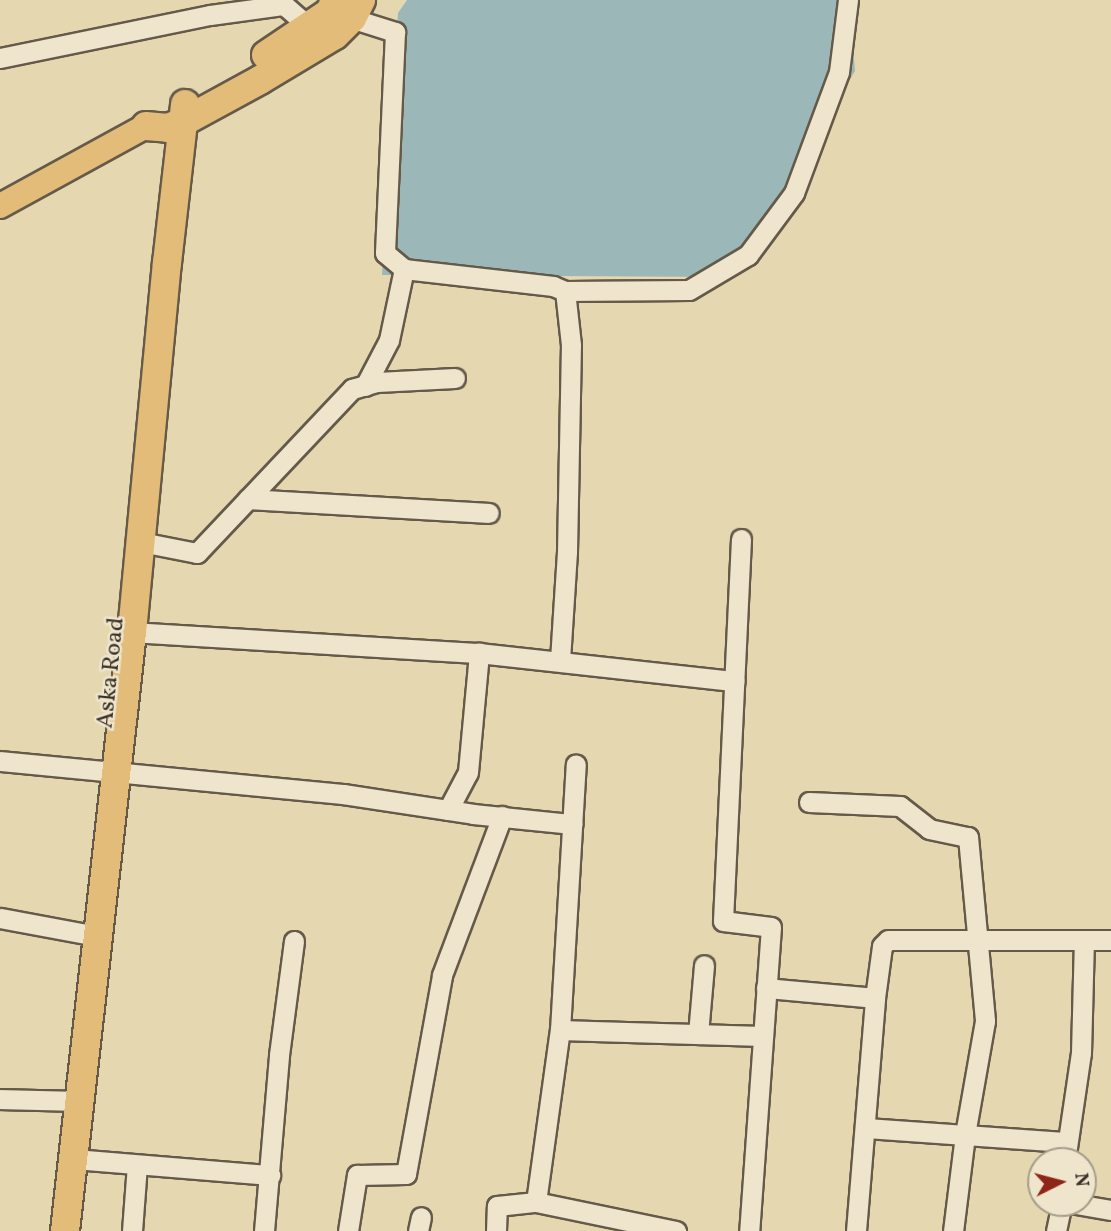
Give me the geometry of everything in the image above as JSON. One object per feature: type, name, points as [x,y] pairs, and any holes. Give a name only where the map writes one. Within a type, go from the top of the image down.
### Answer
[{"type":"highway","points":[[323,14],[335,34],[170,119],[323,14]]},
{"type":"highway","points":[[65,1231],[74,1159],[74,1101],[109,773],[132,632],[141,541],[170,119]]},
{"type":"highway","name":"Aska Road","points":[[53,1231],[74,1101],[86,934],[109,773],[170,119]]},
{"type":"main road","points":[[0,206],[170,119]]},
{"type":"street","points":[[0,58],[209,15],[284,5],[395,32],[384,253],[404,269],[553,286],[565,290],[689,290],[748,255],[794,193],[839,72],[848,0]]},
{"type":"street","points":[[365,386],[389,340],[404,269]]},
{"type":"street","points":[[560,660],[567,552],[570,373],[565,290]]},
{"type":"street","points":[[141,541],[197,553],[352,389],[377,382],[455,378]]},
{"type":"street","points":[[248,499],[489,513]]},
{"type":"street","points":[[741,539],[723,921],[771,926],[749,1231]]},
{"type":"street","points":[[132,632],[479,653],[734,681]]},
{"type":"street","points":[[449,810],[468,772],[479,653]]},
{"type":"street","points":[[0,761],[343,794],[572,824]]},
{"type":"street","points":[[536,1202],[560,1030],[576,765]]},
{"type":"street","points":[[809,803],[900,806],[929,829],[968,836],[985,1021],[965,1135],[953,1231]]},
{"type":"street","points":[[348,1231],[357,1175],[406,1174],[442,975],[502,816]]},
{"type":"street","points":[[0,918],[86,934]]},
{"type":"street","points":[[856,1231],[875,998],[882,946],[888,940],[1111,940]]},
{"type":"street","points":[[1066,1147],[1081,1053],[1084,940]]},
{"type":"street","points":[[264,1231],[279,1055],[294,942]]},
{"type":"street","points":[[698,1034],[704,965]]},
{"type":"street","points":[[766,988],[875,998]]},
{"type":"street","points":[[560,1030],[762,1036]]},
{"type":"street","points":[[0,1099],[74,1101]]},
{"type":"street","points":[[865,1128],[965,1135],[1040,1147]]},
{"type":"street","points":[[74,1159],[270,1175]]},
{"type":"street","points":[[132,1231],[137,1165]]},
{"type":"street","points":[[496,1231],[498,1206],[536,1202],[676,1231]]},
{"type":"water","points":[[407,0],[849,0],[855,71],[731,277],[382,275],[398,13]]}]
